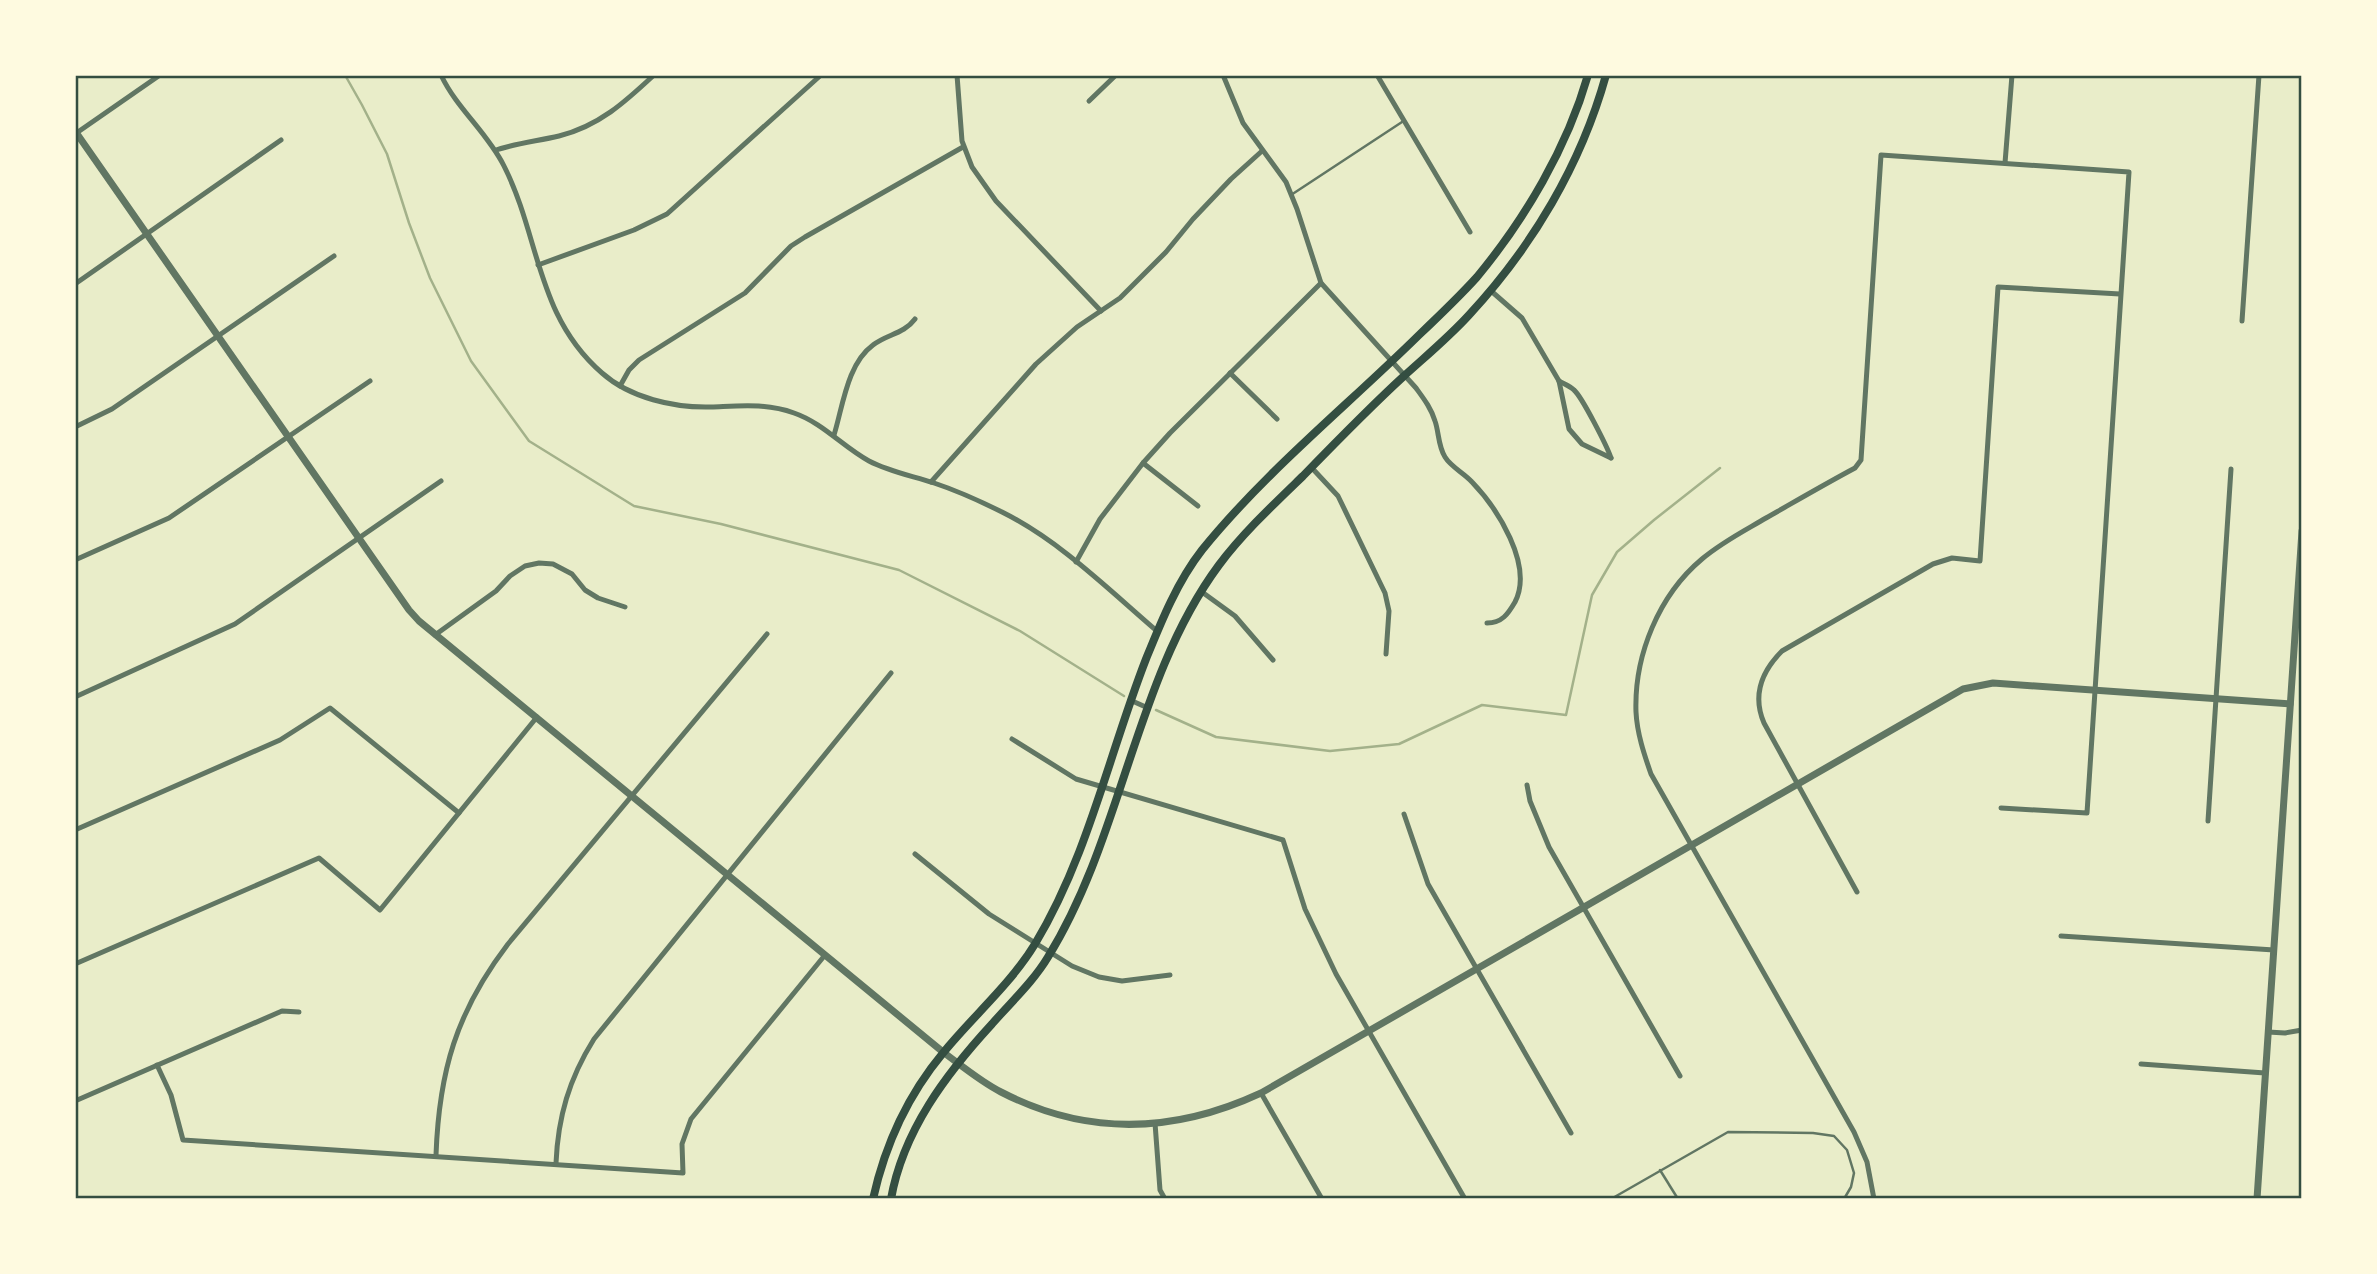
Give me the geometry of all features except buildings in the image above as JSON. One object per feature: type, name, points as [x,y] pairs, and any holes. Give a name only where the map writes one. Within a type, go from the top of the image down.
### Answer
[{"type":"main road","points":[[873,1199],[878,1175],[894,1133],[920,1083],[943,1052],[1015,973],[1035,943],[1082,848],[1130,700],[1157,631],[1199,554],[1252,493],[1475,279],[1545,177],[1570,124],[1588,75]]},
{"type":"main road","points":[[891,1199],[908,1143],[935,1095],[958,1064],[1019,996],[1051,953],[1095,860],[1176,640],[1202,592],[1228,555],[1271,507],[1469,315],[1522,251],[1573,164],[1606,75]]},
{"type":"street","points":[[160,75],[76,132],[409,610],[435,635],[958,1064],[1000,1092],[1060,1115],[1092,1122],[1134,1125],[1155,1123],[1209,1114],[1261,1093],[1963,689],[1993,684],[2290,704]]},
{"type":"street","points":[[441,75],[450,92],[496,150],[513,185],[538,265],[562,327],[580,351],[603,374],[620,386],[652,399],[690,406],[750,404],[779,408],[807,418],[870,461],[909,477],[967,495],[1005,513],[1076,562],[1157,631]]},
{"type":"street","points":[[496,150],[589,126],[618,109],[654,75]]},
{"type":"street","points":[[538,265],[634,230],[667,214],[821,75]]},
{"type":"street","points":[[957,75],[963,147],[971,167],[988,190],[1101,311]]},
{"type":"street","points":[[1089,102],[1116,75]]},
{"type":"street","points":[[1223,75],[1242,123],[1277,167],[1291,195],[1321,283],[1428,404],[1436,422],[1445,457],[1483,493],[1519,558],[1520,585],[1516,600],[1503,619],[1497,623],[1487,623]]},
{"type":"street","points":[[1377,75],[1470,232]]},
{"type":"street","points":[[2005,163],[2012,75]]},
{"type":"street","points":[[2242,321],[2259,75]]},
{"type":"street","points":[[75,284],[281,140]]},
{"type":"street","points":[[620,386],[629,370],[639,360],[745,293],[791,246],[963,147]]},
{"type":"street","points":[[931,482],[1036,364],[1058,342],[1120,298],[1262,150]]},
{"type":"street","points":[[1874,1199],[1867,1162],[1854,1132],[1651,774],[1639,734],[1636,693],[1646,643],[1662,609],[1700,560],[1733,537],[1855,468],[1861,460],[1881,155],[2129,172],[2087,813],[2001,808]]},
{"type":"street","points":[[75,427],[112,410],[334,256]]},
{"type":"street","points":[[1076,562],[1100,519],[1143,463],[1321,283]]},
{"type":"street","points":[[1857,892],[1761,718],[1759,693],[1763,675],[1769,664],[1782,651],[1933,564],[1951,558],[1980,561],[1998,287],[2120,294]]},
{"type":"street","points":[[1490,290],[1522,318],[1559,381],[1569,429],[1582,444],[1611,458],[1582,400],[1574,390],[1559,381]]},
{"type":"street","points":[[834,435],[854,369],[860,358],[872,345],[903,331],[915,319]]},
{"type":"street","points":[[1230,373],[1277,419]]},
{"type":"street","points":[[75,561],[169,519],[370,381]]},
{"type":"street","points":[[1143,463],[1198,506]]},
{"type":"street","points":[[1311,467],[1338,496],[1385,593],[1389,611],[1386,654]]},
{"type":"street","points":[[2208,821],[2231,469]]},
{"type":"street","points":[[75,697],[228,628],[441,481]]},
{"type":"street","points":[[2257,1199],[2290,704],[2299,627],[2302,531]]},
{"type":"street","points":[[435,635],[496,591],[510,576],[525,566],[539,563],[553,564],[572,573],[585,590],[598,598],[625,607]]},
{"type":"street","points":[[1202,592],[1235,616],[1273,660]]},
{"type":"street","points":[[436,1156],[442,1083],[450,1051],[477,990],[508,944],[767,634]]},
{"type":"street","points":[[556,1163],[560,1119],[582,1058],[604,1026],[891,673]]},
{"type":"street","points":[[1130,700],[1149,708]]},
{"type":"street","points":[[75,830],[280,740],[330,708],[458,813]]},
{"type":"street","points":[[75,964],[319,858],[380,910],[537,717]]},
{"type":"street","points":[[1012,739],[1067,775],[1283,840],[1305,909],[1336,974],[1465,1199]]},
{"type":"street","points":[[1527,785],[1539,826],[1583,909],[1680,1076]]},
{"type":"street","points":[[1404,814],[1427,884],[1571,1133]]},
{"type":"street","points":[[915,853],[989,914],[1072,966],[1098,977],[1134,981],[1170,975]]},
{"type":"street","points":[[2061,936],[2274,950]]},
{"type":"street","points":[[157,1065],[178,1117],[183,1140],[683,1173],[682,1144],[691,1119],[825,955]]},
{"type":"street","points":[[75,1101],[282,1010],[299,1012]]},
{"type":"street","points":[[2269,1032],[2302,1030]]},
{"type":"street","points":[[2141,1064],[2265,1073]]},
{"type":"street","points":[[1261,1093],[1322,1199]]},
{"type":"street","points":[[1155,1123],[1160,1190],[1165,1199]]},
{"type":"lane","points":[[1291,195],[1404,121]]},
{"type":"lane","points":[[1611,1199],[1728,1132],[1834,1136],[1847,1150],[1854,1173],[1851,1187],[1844,1199]]},
{"type":"lane","points":[[1660,1170],[1678,1199]]},
{"type":"waterway","points":[[345,75],[387,154],[430,278],[471,361],[529,441],[634,506],[721,524],[899,570],[1020,631],[1124,696]]},
{"type":"waterway","points":[[1156,710],[1216,737],[1330,751],[1399,744],[1482,705],[1566,715],[1592,595],[1617,552],[1720,468]]}]
